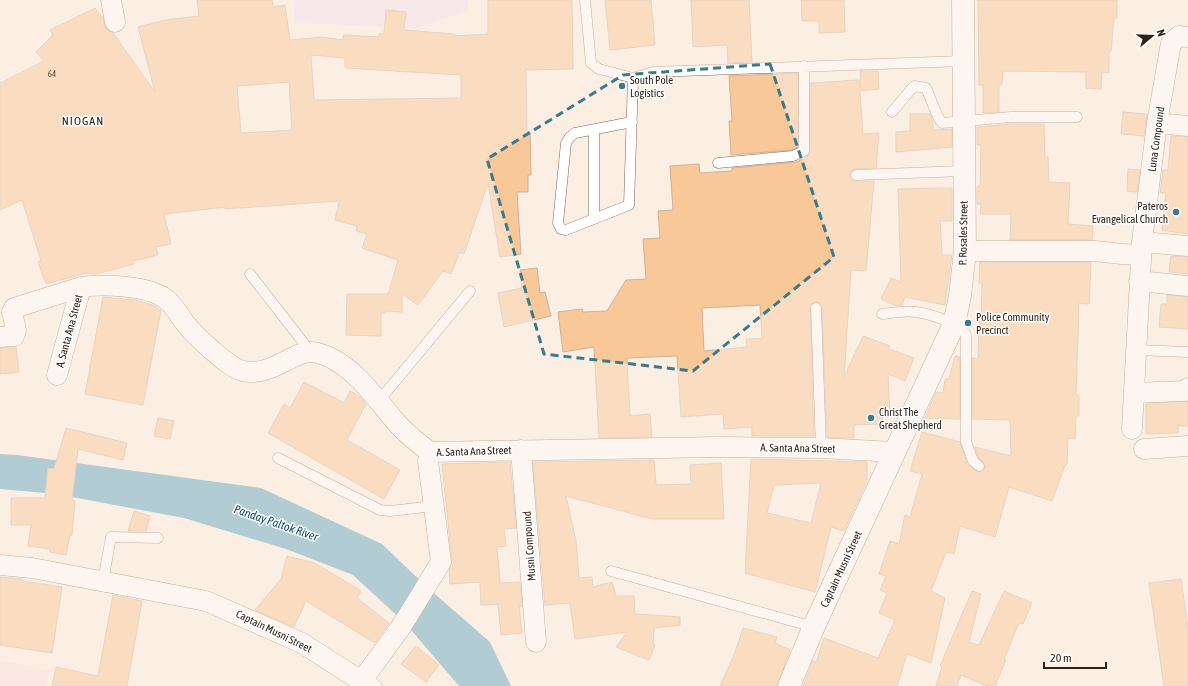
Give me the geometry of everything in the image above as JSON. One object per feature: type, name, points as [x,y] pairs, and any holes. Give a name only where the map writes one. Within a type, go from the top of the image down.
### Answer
[{"type":"street","points":[[111,0],[115,22]]},
{"type":"street","name":"P. Rosales Street","points":[[894,452],[954,324],[960,296],[965,251],[963,171],[963,0]]},
{"type":"street","name":"Luna Compound","points":[[1132,429],[1139,281],[1135,250],[1171,43],[1179,36],[1188,37]]},
{"type":"street","points":[[1157,123],[1188,126]]},
{"type":"street","points":[[965,251],[1096,251],[1188,246]]},
{"type":"street","points":[[1139,281],[1188,286]]},
{"type":"street","name":"A. Santa Ana Street","points":[[0,337],[14,336],[16,330],[12,312],[14,308],[80,287],[98,284],[120,286],[151,292],[166,299],[190,330],[225,362],[243,371],[258,371],[274,368],[294,357],[310,351],[328,357],[342,365],[366,386],[397,424],[430,452],[718,447],[821,448],[894,452]]},
{"type":"street","name":"A. Santa Ana Street","points":[[57,375],[80,287]]},
{"type":"street","points":[[1134,393],[1184,392],[1188,388]]},
{"type":"street","points":[[1144,449],[1188,446]]},
{"type":"street","name":"Musni Compound","points":[[521,450],[536,642]]},
{"type":"street","name":"Captain Musni Street","points":[[0,565],[32,568],[206,601],[302,642],[358,679],[371,682],[401,626],[429,584],[442,560],[428,461],[430,452]]},
{"type":"street","name":"Captain Musni Street","points":[[789,686],[814,627],[894,452]]},
{"type":"lane","points":[[585,0],[591,63],[599,69],[633,78],[653,72],[963,61]]},
{"type":"lane","points":[[718,163],[793,156],[804,151],[804,66]]},
{"type":"lane","points":[[632,122],[575,133],[570,136],[566,143],[558,223],[561,229],[566,230],[629,205],[632,122],[633,78]]},
{"type":"lane","points":[[892,112],[914,86],[926,88],[935,106],[937,117],[942,123],[1011,117],[1077,117]]},
{"type":"lane","points":[[594,130],[594,218]]},
{"type":"lane","points":[[856,175],[963,171]]},
{"type":"lane","points":[[250,274],[310,351]]},
{"type":"lane","points":[[378,402],[470,291]]},
{"type":"lane","points":[[816,308],[821,448]]},
{"type":"lane","points":[[882,314],[915,311],[954,324],[964,330],[966,335],[966,442],[972,462],[979,466]]},
{"type":"lane","points":[[1136,350],[1188,352]]},
{"type":"lane","points":[[278,458],[380,510],[406,510],[434,506]]},
{"type":"lane","points":[[103,581],[110,537],[158,538]]},
{"type":"lane","points":[[611,571],[814,627]]},
{"type":"highlighted area","points":[[770,64],[834,257],[693,371],[544,354],[487,159],[623,75]]},
{"type":"shaded area","points":[[293,0],[469,0],[467,11],[418,28],[295,23]]},
{"type":"shaded area","points":[[0,660],[50,670],[47,686],[0,686]]},
{"type":"water","name":"Panday Paltok River","points":[[0,454],[17,455],[261,488],[382,544],[428,588],[490,642],[511,686],[459,686],[405,623],[353,575],[286,549],[184,518],[56,494],[0,489]]},
{"type":"building","points":[[197,0],[272,0],[273,7],[285,5],[290,40],[322,37],[343,40],[343,35],[379,37],[379,34],[384,34],[386,10],[406,12],[404,30],[455,34],[455,36],[488,34],[488,0],[572,0],[573,69],[526,70],[527,131],[530,131],[531,175],[528,175],[528,192],[517,192],[521,254],[500,257],[488,183],[464,254],[460,252],[451,274],[443,271],[418,305],[402,294],[402,312],[385,311],[385,313],[381,313],[381,336],[346,335],[347,294],[388,294],[398,260],[362,248],[367,234],[356,231],[357,226],[335,220],[339,201],[225,209],[225,207],[164,214],[171,244],[156,247],[158,255],[133,261],[134,264],[96,274],[87,273],[46,284],[38,262],[41,261],[22,200],[0,210],[0,83],[44,61],[36,52],[53,35],[50,30],[95,8],[103,19],[106,29],[113,33],[155,92],[138,27],[166,20],[199,16]],"holes":[[[311,55],[345,58],[345,68],[461,75],[461,98],[314,100]],[[289,82],[292,130],[241,133],[237,86]]]},
{"type":"building","points":[[605,0],[651,0],[655,45],[610,50]]},
{"type":"building","points":[[691,0],[749,0],[752,62],[728,63],[727,45],[693,47]]},
{"type":"building","points":[[801,0],[844,0],[845,32],[819,33],[819,21],[802,21]]},
{"type":"building","points":[[978,0],[1117,0],[1117,18],[1114,18],[1111,51],[1109,51],[1109,73],[1102,72],[1101,89],[1086,88],[1086,72],[1003,71],[1002,85],[999,85],[999,112],[983,113],[983,85],[979,85]]},
{"type":"building","points":[[860,71],[878,71],[879,89],[861,91]]},
{"type":"building","points":[[798,73],[798,147],[791,150],[731,155],[729,121],[732,121],[729,76]]},
{"type":"building","points":[[859,80],[863,134],[879,133],[876,168],[855,169],[850,172],[853,181],[874,181],[866,271],[851,270],[844,377],[863,336],[890,346],[889,349],[914,358],[905,381],[888,374],[890,417],[883,417],[882,424],[854,425],[854,438],[827,437],[822,308],[819,302],[815,302],[810,305],[814,436],[752,436],[752,427],[724,429],[723,414],[681,417],[677,356],[627,358],[630,416],[650,414],[652,437],[599,438],[594,347],[563,352],[558,312],[582,309],[583,312],[607,311],[626,280],[646,279],[643,239],[660,238],[658,211],[673,210],[670,166],[699,164],[700,173],[732,171],[732,168],[796,162],[807,157],[810,151],[810,83]],"holes":[[[760,305],[762,338],[746,339],[747,347],[704,351],[702,308]]]},
{"type":"building","points":[[1123,112],[1147,114],[1144,136],[1121,134]]},
{"type":"building","points":[[910,114],[930,114],[933,122],[933,130],[952,129],[952,147],[896,152],[896,132],[910,131]]},
{"type":"building","points":[[1011,124],[1044,124],[1045,157],[1048,157],[1049,182],[1070,183],[1068,224],[1093,226],[1092,240],[1010,240],[1011,214],[980,214],[981,204],[977,204],[977,187],[980,185],[981,145],[977,145],[977,127]]},
{"type":"building","points":[[1171,136],[1188,137],[1188,234],[1162,230],[1166,193],[1160,193],[1163,170],[1168,170]]},
{"type":"building","points":[[1128,169],[1140,170],[1137,192],[1127,191]]},
{"type":"building","points":[[952,188],[952,221],[940,221],[942,255],[952,255],[945,305],[905,297],[902,305],[896,306],[881,299],[891,278],[901,282],[898,189]]},
{"type":"building","points":[[1171,256],[1188,257],[1188,274],[1169,272]]},
{"type":"building","points":[[980,262],[1091,262],[1089,304],[1079,303],[1076,395],[1079,395],[1079,416],[1076,416],[1075,439],[1068,438],[1067,464],[1065,465],[1052,501],[1009,487],[995,537],[960,526],[954,554],[946,552],[931,591],[945,598],[931,663],[907,654],[897,686],[803,686],[813,661],[816,663],[824,638],[878,658],[895,620],[879,613],[887,593],[880,590],[886,576],[879,574],[890,541],[899,544],[905,515],[910,517],[922,474],[910,471],[922,432],[960,442],[967,464],[978,472],[984,470],[985,464],[978,457],[975,447],[1011,456],[1010,420],[972,419],[972,358],[978,359],[979,321],[981,321],[982,283],[979,283]]},
{"type":"building","points":[[537,268],[540,293],[545,292],[551,316],[504,327],[498,293],[522,288],[520,270]]},
{"type":"building","points":[[1167,295],[1188,297],[1188,329],[1159,327],[1161,304],[1167,304]]},
{"type":"building","points":[[103,297],[135,300],[153,305],[161,310],[143,405],[85,394]]},
{"type":"building","points":[[16,347],[19,372],[0,374],[0,348]]},
{"type":"building","points":[[955,356],[960,357],[960,419],[925,418],[936,392],[943,393],[945,379],[949,379]]},
{"type":"building","points":[[304,382],[344,403],[350,391],[359,396],[366,404],[347,440],[400,470],[384,499],[268,433],[284,404],[290,408]]},
{"type":"building","points":[[1188,401],[1188,426],[1178,426],[1178,433],[1146,434],[1146,404]]},
{"type":"building","points":[[158,418],[174,421],[170,439],[154,436]]},
{"type":"building","points":[[66,428],[127,443],[123,460],[78,449],[72,500],[75,501],[72,535],[70,535],[66,555],[50,552],[50,549],[28,546],[31,525],[11,525],[11,498],[45,498],[48,468],[54,469]]},
{"type":"building","points":[[751,459],[867,462],[867,481],[844,531],[831,527],[815,592],[745,573]],"holes":[[[821,483],[811,523],[767,513],[774,485]]]},
{"type":"building","points":[[654,460],[656,485],[691,484],[690,465],[721,463],[724,519],[652,519],[566,496],[576,541],[579,578],[592,577],[593,587],[612,582],[616,596],[634,596],[635,614],[680,617],[680,625],[654,628],[653,644],[655,645],[649,660],[616,647],[627,632],[575,639],[570,603],[545,605],[533,462]]},
{"type":"building","points":[[510,462],[516,528],[504,529],[506,546],[497,547],[500,583],[520,582],[522,606],[519,606],[522,633],[501,635],[498,604],[481,605],[480,582],[450,584],[449,571],[452,561],[442,464]]},
{"type":"building","points":[[134,511],[150,516],[146,531],[128,531]]},
{"type":"building","points":[[287,556],[315,563],[361,591],[357,598],[389,623],[375,643],[306,601],[294,627],[255,610],[281,579]]},
{"type":"building","points":[[0,577],[23,579],[23,581],[62,587],[52,653],[0,645]]},
{"type":"building","points":[[1181,579],[1188,628],[1188,686],[1164,686],[1149,583]]},
{"type":"building","points":[[972,591],[981,594],[969,642],[979,645],[1004,591],[1032,603],[1023,624],[1019,623],[1004,659],[1006,660],[995,686],[987,686],[961,675],[957,686],[936,686],[942,667],[940,666]]},
{"type":"building","points":[[113,595],[142,601],[127,686],[52,686],[56,667],[98,676]]},
{"type":"building","points":[[743,628],[777,637],[775,643],[790,650],[777,686],[720,686],[734,655]]},
{"type":"building","points":[[416,646],[439,665],[426,682],[401,664]]},
{"type":"place","name":"South Pole Logistics","points":[[622,86]]},
{"type":"place","name":"Pateros Evangelical Church","points":[[1176,212]]},
{"type":"place","name":"Police Community Precinct","points":[[968,323]]},
{"type":"place","name":"Christ The Great Shepherd","points":[[871,418]]},
{"type":"district","name":"NIOGAN","points":[[83,121]]}]
